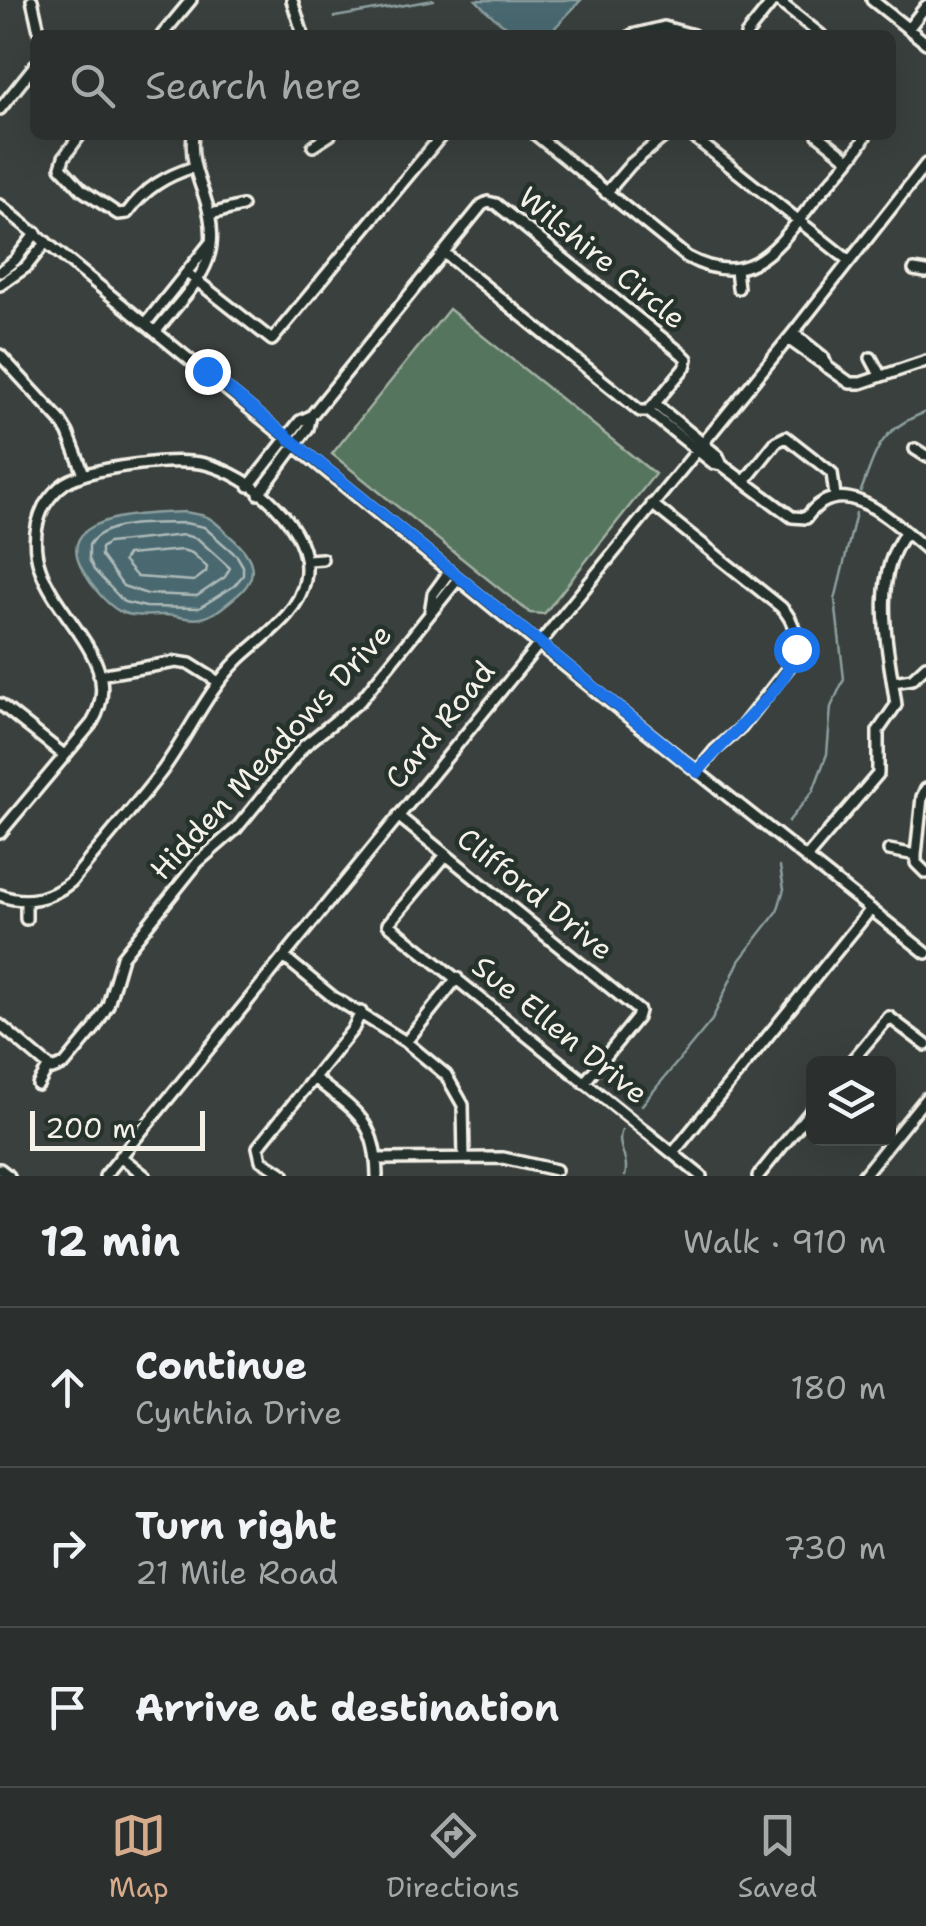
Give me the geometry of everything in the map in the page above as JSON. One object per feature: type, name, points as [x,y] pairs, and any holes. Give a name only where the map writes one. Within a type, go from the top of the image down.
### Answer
[{"type":"street","points":[[32,0],[39,30]]},
{"type":"street","points":[[166,30],[190,0]]},
{"type":"street","points":[[292,0],[300,30]]},
{"type":"street","points":[[750,30],[776,0],[815,30]]},
{"type":"street","points":[[872,0],[926,43]]},
{"type":"street","points":[[908,28],[926,6]]},
{"type":"street","points":[[0,109],[30,72]]},
{"type":"street","points":[[76,140],[61,167],[112,212],[127,213],[143,193],[162,179],[194,167]]},
{"type":"street","points":[[156,330],[212,255],[210,214],[194,167],[193,140]]},
{"type":"street","points":[[314,146],[323,140]]},
{"type":"street","points":[[187,273],[272,340],[438,140]]},
{"type":"street","points":[[544,140],[687,257],[706,266],[731,269],[748,267],[768,255],[862,140]]},
{"type":"street","points":[[606,193],[630,164],[660,140]]},
{"type":"street","points":[[697,140],[848,260]]},
{"type":"street","points":[[824,140],[848,159]]},
{"type":"street","name":"Card Road","points":[[104,1176],[926,164]]},
{"type":"street","name":"Wilshire Circle","points":[[444,253],[488,202],[496,204],[685,356],[685,366],[652,408]]},
{"type":"street","points":[[0,205],[537,643],[926,953]]},
{"type":"street","points":[[210,214],[242,206]]},
{"type":"street","points":[[36,234],[0,272],[4,283],[26,267],[46,242]]},
{"type":"street","points":[[146,322],[210,243]]},
{"type":"street","points":[[249,486],[300,420],[311,416],[444,253],[637,409],[652,408],[744,482],[801,520],[816,504],[835,496],[870,506],[926,549]]},
{"type":"street","points":[[731,269],[738,288]]},
{"type":"street","points":[[914,270],[926,272]]},
{"type":"street","points":[[169,295],[178,303]]},
{"type":"street","points":[[790,336],[850,384],[926,360]]},
{"type":"street","points":[[0,355],[60,420],[84,474]]},
{"type":"street","points":[[871,358],[880,375]]},
{"type":"street","points":[[258,494],[296,445],[311,416]]},
{"type":"street","points":[[744,482],[776,442],[786,437],[832,473],[835,496]]},
{"type":"street","points":[[915,448],[926,456]]},
{"type":"street","points":[[0,833],[96,714],[96,664],[43,594],[32,571],[33,532],[44,505],[63,484],[84,474],[169,462],[200,462],[226,469],[258,494],[302,540],[307,560],[305,584],[298,601],[217,681],[164,768],[71,882],[50,896],[26,900],[0,895]]},
{"type":"street","points":[[652,504],[781,607],[793,625],[796,653],[792,664],[741,728],[715,750],[698,772]]},
{"type":"street","points":[[806,858],[878,774],[878,730],[896,705],[885,590],[894,547],[906,532]]},
{"type":"street","points":[[307,560],[322,560]]},
{"type":"street","name":"Hidden Meadows Drive","points":[[38,1085],[51,1067],[65,1064],[94,1029],[108,1005],[122,957],[198,862],[236,829],[304,746],[360,701],[430,614],[429,604],[453,575]]},
{"type":"street","points":[[99,675],[176,662],[190,664],[217,681]]},
{"type":"street","points":[[892,682],[912,679],[926,666]]},
{"type":"street","points":[[0,704],[64,755]]},
{"type":"street","points":[[926,788],[916,854],[916,863],[926,873]]},
{"type":"street","name":"Clifford Drive","points":[[398,816],[639,1011],[584,1083]]},
{"type":"street","points":[[889,850],[916,854]]},
{"type":"street","name":"Sue Ellen Drive","points":[[446,855],[388,924],[701,1176]]},
{"type":"street","points":[[26,900],[26,919]]},
{"type":"street","points":[[673,1154],[871,909]]},
{"type":"street","points":[[284,957],[439,1068],[459,1094],[464,1114],[464,1158]]},
{"type":"street","points":[[406,1042],[456,978]]},
{"type":"street","points":[[283,1174],[257,1154],[258,1146],[353,1029],[361,1012]]},
{"type":"street","points":[[855,1056],[886,1018],[895,1018],[926,1045]]},
{"type":"street","points":[[0,1025],[51,1067]]},
{"type":"street","points":[[314,1078],[366,1122],[377,1159],[377,1176]]},
{"type":"street","points":[[863,1176],[926,1098]]},
{"type":"street","points":[[758,1176],[806,1117]]},
{"type":"street","points":[[120,1156],[145,1176]]},
{"type":"street","points":[[377,1159],[503,1158],[556,1170]]},
{"type":"street","points":[[0,1169],[9,1176]]},
{"type":"green space","points":[[449,309],[655,474],[544,614],[530,613],[332,454]]},
{"type":"water","points":[[476,0],[581,0],[553,30],[517,30],[492,16]]},
{"type":"water","points":[[185,512],[210,519],[239,545],[252,567],[249,582],[215,612],[197,619],[136,615],[114,608],[83,571],[76,552],[80,537],[109,520]]},
{"type":"waterway","points":[[335,17],[434,0]]},
{"type":"waterway","points":[[861,491],[882,442],[898,426],[926,412]]},
{"type":"waterway","points":[[788,822],[813,791],[827,754],[831,707],[844,679],[835,600],[856,513]]},
{"type":"waterway","points":[[642,1105],[712,1020],[739,961],[777,912],[784,889],[780,867]]},
{"type":"waterway","points":[[622,1130],[625,1176]]},
{"type":"route","points":[[207,371],[698,772],[746,722],[792,664],[796,649]]}]
